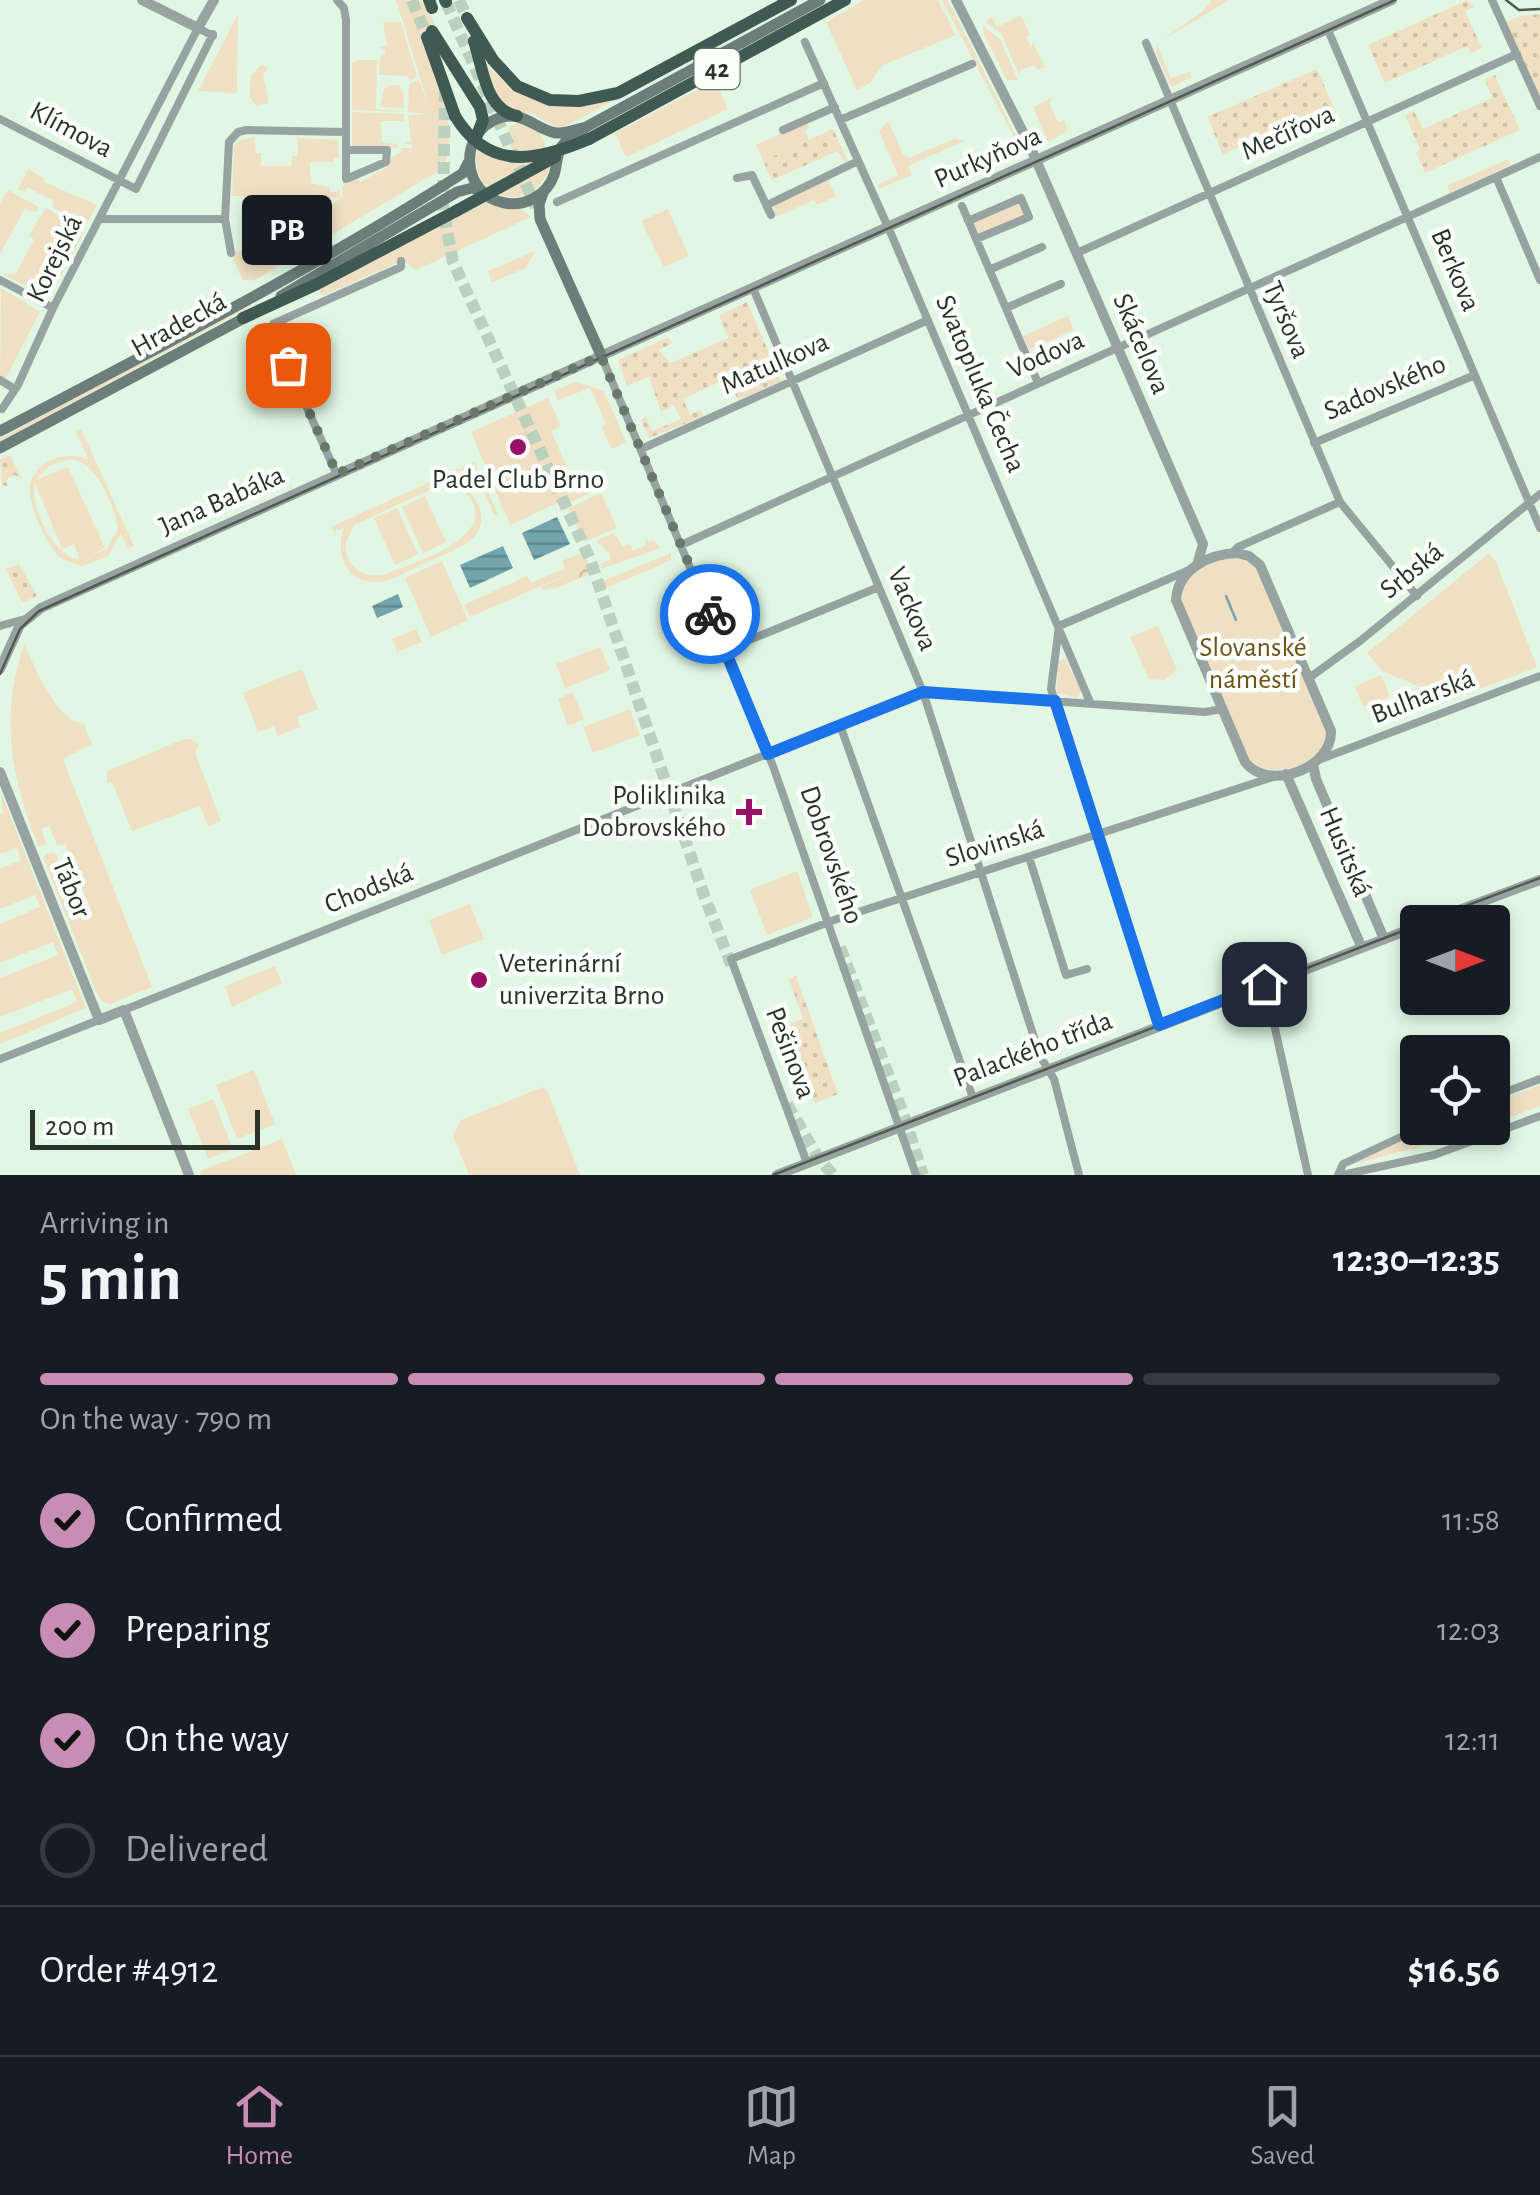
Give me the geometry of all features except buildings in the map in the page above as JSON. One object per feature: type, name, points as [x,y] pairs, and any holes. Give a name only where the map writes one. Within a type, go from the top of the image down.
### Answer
[{"type":"highway","name":"42","points":[[517,116],[502,112],[494,103],[467,18],[493,60],[517,86],[550,100],[579,102],[628,88],[792,0]]},
{"type":"highway","name":"42","points":[[243,318],[456,211],[587,133],[846,0]]},
{"type":"highway","name":"42","points":[[476,135],[482,124],[480,107],[430,34],[455,116],[475,140],[511,157],[556,153],[587,133]]},
{"type":"main road","points":[[540,219],[539,204],[564,144],[820,0]]},
{"type":"main road","points":[[540,219],[529,208],[499,202],[483,192],[472,176],[470,154],[476,135],[495,120],[517,116],[559,133],[587,133]]},
{"type":"main road","points":[[540,126],[553,143],[556,164]]},
{"type":"main road","name":"Hradecká","points":[[0,431],[171,342],[410,206],[462,174],[470,154]]},
{"type":"main road","name":"Hradecká","points":[[0,448],[243,318],[457,192],[472,188],[483,192]]},
{"type":"main road","points":[[514,204],[532,200],[546,188]]},
{"type":"main road","name":"Dobrovského","points":[[540,219],[601,356]]},
{"type":"street","points":[[121,182],[136,189],[214,34],[142,0]]},
{"type":"street","name":"Korejská","points":[[2,409],[214,0]]},
{"type":"street","points":[[337,0],[344,8],[346,20],[346,132],[346,150],[346,179],[386,162],[387,150],[346,150]]},
{"type":"street","name":"Skácelova","points":[[956,0],[1037,161],[1203,544]]},
{"type":"street","name":"Purkyňova","points":[[601,356],[1392,0]]},
{"type":"street","points":[[1492,0],[1540,106]]},
{"type":"street","name":"Berkova","points":[[1328,30],[1540,528]]},
{"type":"street","name":"Svatopluka Čecha","points":[[805,42],[1090,702]]},
{"type":"street","name":"Tyršova","points":[[1146,43],[1340,502],[1417,596]]},
{"type":"street","name":"Mečířova","points":[[1077,253],[1517,54]]},
{"type":"street","points":[[840,120],[972,64]]},
{"type":"street","points":[[556,202],[824,83]]},
{"type":"street","points":[[783,130],[834,107]]},
{"type":"street","name":"Klímova","points":[[0,119],[121,182]]},
{"type":"street","points":[[231,253],[226,218],[226,152],[238,132],[346,132]]},
{"type":"street","name":"Vodova","points":[[681,545],[1540,157]]},
{"type":"street","points":[[767,205],[858,161]]},
{"type":"street","points":[[737,178],[752,175],[771,215]]},
{"type":"street","points":[[1496,177],[1540,280]]},
{"type":"street","points":[[968,221],[1021,198],[1028,217],[976,239]]},
{"type":"street","points":[[962,206],[1038,383]]},
{"type":"street","points":[[99,219],[226,218]]},
{"type":"street","points":[[989,270],[1042,247]]},
{"type":"street","points":[[337,474],[273,332],[273,324],[401,267],[402,262]]},
{"type":"street","points":[[0,280],[53,308]]},
{"type":"street","points":[[1006,308],[1061,284]]},
{"type":"street","name":"Vackova","points":[[753,288],[923,692],[1040,1056],[1054,1079],[1078,1175]]},
{"type":"street","name":"Matulkova","points":[[641,449],[928,320]]},
{"type":"street","name":"Dobrovského","points":[[601,356],[768,754],[916,1175]]},
{"type":"street","name":"Jana Babáka","points":[[25,619],[41,608],[601,356]]},
{"type":"street","name":"Sadovského","points":[[1314,443],[1475,375]]},
{"type":"street","points":[[0,380],[13,388]]},
{"type":"street","name":"Srbská","points":[[1309,678],[1417,596],[1540,494]]},
{"type":"street","points":[[1159,1025],[1055,701],[1051,684],[1056,630],[1340,502]]},
{"type":"street","points":[[1166,578],[1247,765],[1257,774],[1274,777],[1317,762],[1331,744],[1331,731],[1260,565],[1249,556],[1227,554],[1203,544],[1192,568],[1180,580],[1175,597]]},
{"type":"street","points":[[724,650],[878,587]]},
{"type":"street","points":[[0,626],[25,619]]},
{"type":"street","points":[[0,669],[25,619]]},
{"type":"street","name":"Bulharská","points":[[1317,762],[1540,676]]},
{"type":"street","points":[[923,692],[1205,712],[1222,709]]},
{"type":"street","name":"Chodská","points":[[0,1058],[923,692]]},
{"type":"street","points":[[840,726],[973,1098]]},
{"type":"street","name":"Husitská","points":[[1317,762],[1316,779],[1384,939]]},
{"type":"street","name":"Tábor","points":[[0,772],[99,1020]]},
{"type":"street","name":"Husitská","points":[[1286,774],[1362,948]]},
{"type":"street","name":"Slovinská","points":[[730,959],[902,897],[1274,777]]},
{"type":"street","points":[[1029,857],[1066,975],[1087,969]]},
{"type":"street","points":[[1473,905],[1540,880]]},
{"type":"street","name":"Palackého třída","points":[[777,1175],[1400,933]]},
{"type":"street","name":"Pešinova","points":[[730,959],[807,1163]]},
{"type":"street","points":[[1264,984],[1308,1175]]},
{"type":"street","points":[[124,1010],[189,1175]]},
{"type":"street","points":[[1510,1091],[1540,1079]]},
{"type":"street","points":[[1510,1125],[1540,1116]]},
{"type":"street","points":[[1400,1137],[1343,1164],[1340,1175],[1434,1154],[1456,1145]]},
{"type":"green space","points":[[396,0],[421,0],[436,28],[448,121],[444,168],[255,280],[243,280],[231,253],[258,245],[342,198],[342,186],[357,177],[360,182],[388,167],[388,160],[401,152],[400,148],[412,148],[412,144],[404,144],[411,140],[408,115],[429,114],[408,112],[409,84],[419,80],[429,107]]},
{"type":"green space","points":[[864,0],[938,0],[956,35],[883,65],[870,83],[857,90],[826,22]]},
{"type":"green space","points":[[942,0],[948,0],[1021,146],[1017,143]]},
{"type":"green space","points":[[1212,0],[1229,0],[1161,41]]},
{"type":"green space","points":[[1467,0],[1474,7],[1465,11],[1482,48],[1471,53],[1467,46],[1385,83],[1368,45]]},
{"type":"green space","points":[[238,14],[237,93],[198,91]]},
{"type":"green space","points":[[1540,14],[1540,99],[1505,22]]},
{"type":"green space","points":[[1021,15],[1030,34],[1026,37],[1030,45],[1034,44],[1045,67],[1038,70],[1034,65],[1019,71],[1020,77],[1001,33],[985,22],[992,17],[997,27]]},
{"type":"green space","points":[[383,22],[401,22],[417,77],[409,81],[408,76],[379,75],[380,56],[385,55],[380,47],[387,46]]},
{"type":"green space","points":[[983,26],[1000,39],[1018,80],[1007,80]]},
{"type":"green space","points":[[736,36],[564,127],[533,114],[506,109],[496,100],[486,65],[507,84],[580,106]]},
{"type":"green space","points":[[1159,42],[1171,78],[1190,72],[1192,77],[1171,87],[1156,53]]},
{"type":"green space","points":[[377,60],[376,109],[406,112],[352,110],[352,63]]},
{"type":"green space","points":[[261,65],[268,67],[263,75],[269,103],[257,106],[249,97],[251,76]]},
{"type":"green space","points":[[1317,69],[1336,113],[1321,120],[1317,113],[1223,154],[1207,117]]},
{"type":"green space","points":[[1495,75],[1520,130],[1425,173],[1405,115],[1414,111],[1423,129],[1492,98],[1485,80]]},
{"type":"green space","points":[[715,80],[728,109],[626,157],[615,133]]},
{"type":"green space","points":[[399,85],[403,91],[404,108],[380,107],[384,89]]},
{"type":"green space","points":[[1054,97],[1049,102],[1058,122],[1064,120],[1068,130],[1048,142],[1033,107]]},
{"type":"green space","points":[[352,112],[404,114],[404,121],[381,121],[382,142],[397,144],[397,148],[352,147]]},
{"type":"green space","points":[[888,121],[903,154],[910,158],[954,139],[964,141],[908,166],[912,175],[879,189],[877,185],[898,175],[879,131]]},
{"type":"green space","points":[[520,122],[539,132],[551,155],[513,151],[508,127]]},
{"type":"green space","points":[[806,122],[809,140],[763,161],[756,145]]},
{"type":"green space","points":[[833,129],[848,161],[844,162],[838,151],[772,180],[763,161]]},
{"type":"green space","points":[[254,137],[256,153],[261,153],[261,166],[291,166],[292,156],[297,156],[298,138],[337,140],[339,158],[333,158],[333,162],[310,162],[311,183],[329,187],[330,192],[340,188],[340,198],[232,196],[234,146],[240,140]]},
{"type":"green space","points":[[478,146],[499,156],[501,162],[548,163],[549,171],[527,194],[500,195],[481,178],[476,163]]},
{"type":"green space","points":[[1508,159],[1511,165],[1450,193],[1447,186]]},
{"type":"green space","points":[[28,169],[44,182],[97,205],[88,222],[81,223],[52,207],[54,201],[27,187],[24,192],[18,189]]},
{"type":"green space","points":[[827,177],[836,196],[817,205],[814,200],[776,217],[773,205]]},
{"type":"green space","points":[[8,190],[39,207],[37,212],[25,209],[0,254],[0,203]]},
{"type":"green space","points":[[486,200],[521,209],[531,217],[416,270],[403,261],[322,296],[318,287]]},
{"type":"green space","points":[[295,201],[325,201],[325,206],[295,222]]},
{"type":"green space","points":[[1019,202],[1024,215],[979,235],[974,222]]},
{"type":"green space","points":[[46,208],[80,227],[83,234],[52,294],[44,297],[7,276],[15,275],[34,240],[29,235]]},
{"type":"green space","points":[[668,209],[689,256],[664,267],[641,221]]},
{"type":"green space","points":[[535,251],[526,268],[492,282],[488,271]]},
{"type":"green space","points":[[1,288],[40,312],[6,378],[0,377]]},
{"type":"green space","points":[[249,302],[251,306],[0,442],[0,438]]},
{"type":"green space","points":[[747,302],[781,381],[738,400],[735,394],[745,389],[737,373],[683,399],[690,415],[700,409],[704,416],[649,438],[641,419],[646,416],[652,431],[681,419],[674,405],[661,412],[649,377],[627,386],[618,360],[669,337],[672,343],[659,350],[670,363],[729,338],[719,315]]},
{"type":"green space","points":[[1068,316],[1074,330],[1029,350],[1023,336]]},
{"type":"green space","points":[[575,382],[604,391],[626,442],[611,449],[602,426],[606,424],[590,388],[558,400],[554,391]]},
{"type":"green space","name":"Padel Club Brno","points":[[548,398],[561,426],[551,431],[573,480],[585,475],[592,492],[567,504],[564,500],[510,525],[471,432]]},
{"type":"green space","points":[[81,429],[134,546],[128,548],[121,534],[108,556],[83,566],[55,552],[39,523],[30,492],[33,476],[45,463],[71,456],[88,459],[76,431]],"holes":[[[69,459],[96,475],[113,508],[118,529],[108,548],[83,560],[105,548],[68,467],[36,480],[49,466]],[[35,483],[62,549],[74,544],[80,560],[70,557],[53,541],[36,505]]]},
{"type":"green space","points":[[10,455],[25,485],[14,475],[7,486],[2,485],[0,459]]},
{"type":"green space","points":[[474,462],[498,514],[494,515],[475,470],[453,479],[470,492],[480,509],[481,519],[474,537],[454,551],[378,582],[351,573],[342,557],[344,528],[334,532],[331,527]],"holes":[[[448,485],[463,491],[473,503],[475,517],[459,540],[383,575],[368,575],[352,565],[345,545],[354,525]]]},
{"type":"green space","points":[[601,493],[617,528],[584,542],[569,508]]},
{"type":"green space","points":[[425,496],[446,542],[423,553],[402,507]]},
{"type":"green space","points":[[397,508],[418,554],[395,565],[374,518]]},
{"type":"green space","points":[[614,533],[623,546],[630,544],[633,551],[646,545],[645,537],[660,548],[602,569],[600,564],[610,560],[610,554],[596,541]]},
{"type":"green space","points":[[583,552],[589,565],[470,617],[464,605],[527,576],[531,583],[565,568],[562,561]]},
{"type":"green space","points":[[671,553],[671,560],[604,589],[601,582]]},
{"type":"green space","points":[[1489,553],[1537,667],[1449,701],[1446,695],[1427,702],[1425,689],[1382,671],[1367,653]]},
{"type":"green space","name":"Slovanské náměstí","points":[[1228,557],[1243,557],[1257,566],[1327,727],[1320,751],[1296,767],[1267,769],[1250,762],[1179,602],[1189,577]]},
{"type":"green space","points":[[442,561],[468,620],[431,637],[405,578]]},
{"type":"green space","points":[[19,564],[37,596],[22,603],[6,569]]},
{"type":"green space","points":[[589,565],[594,572],[557,588],[541,587]]},
{"type":"green space","points":[[1158,626],[1177,670],[1164,680],[1149,679],[1130,637]]},
{"type":"green space","points":[[416,629],[422,642],[397,652],[392,639]]},
{"type":"green space","points":[[24,644],[55,703],[84,724],[92,744],[63,759],[152,987],[110,1004],[97,994],[43,857],[51,852],[56,854],[82,919],[93,915],[65,844],[57,845],[49,826],[41,829],[47,845],[38,846],[15,770],[10,721]]},
{"type":"green space","points":[[600,647],[610,670],[565,688],[556,664]]},
{"type":"green space","points":[[1065,658],[1081,690],[1078,698],[1057,693],[1058,661]]},
{"type":"green space","points":[[302,669],[318,709],[297,717],[300,727],[278,736],[274,726],[258,732],[243,693]]},
{"type":"green space","points":[[1381,675],[1390,697],[1363,707],[1355,686]]},
{"type":"green space","points":[[573,692],[584,719],[568,726],[558,699]]},
{"type":"green space","points":[[630,709],[640,735],[593,753],[583,727]]},
{"type":"green space","points":[[184,739],[199,745],[195,752],[221,821],[208,826],[200,806],[132,831],[112,782],[107,784],[107,771]]},
{"type":"green space","points":[[0,790],[86,1008],[0,1044],[0,1033],[77,1002],[72,989],[0,1017],[0,978],[58,955],[53,942],[0,963],[0,924],[40,907],[35,895],[0,909],[0,869],[21,860],[16,848],[0,854]]},
{"type":"green space","points":[[797,871],[813,917],[767,935],[750,890]]},
{"type":"green space","points":[[470,904],[484,939],[442,955],[429,920]]},
{"type":"green space","points":[[275,966],[282,983],[232,1007],[225,986]]},
{"type":"green space","points":[[796,976],[838,1094],[815,1103],[784,1026],[803,1019],[789,979]]},
{"type":"green space","points":[[254,1070],[275,1124],[237,1139],[216,1085]]},
{"type":"green space","points":[[1540,1085],[1540,1106],[1510,1117],[1510,1096]]},
{"type":"green space","points":[[543,1087],[580,1175],[469,1175],[453,1136],[461,1120]]},
{"type":"green space","points":[[213,1099],[233,1149],[208,1159],[188,1109]]},
{"type":"green space","points":[[282,1139],[296,1175],[201,1175],[200,1171]]},
{"type":"green space","points":[[1400,1142],[1400,1145],[1426,1145],[1343,1167]]},
{"type":"water","points":[[557,517],[570,544],[534,560],[522,533]]},
{"type":"water","points":[[503,546],[513,568],[470,588],[460,565]]},
{"type":"water","points":[[398,594],[403,607],[377,618],[372,606]]},
{"type":"waterway","points":[[1226,596],[1236,620]]},
{"type":"tunnel","points":[[412,0],[427,37]]},
{"type":"tunnel","points":[[459,0],[467,18]]},
{"type":"tunnel","points":[[446,2],[536,207]]},
{"type":"tunnel","points":[[445,90],[443,207],[453,262],[590,559],[705,898],[733,969]]},
{"type":"tunnel","points":[[840,947],[923,1175]]},
{"type":"tunnel","points":[[787,1104],[817,1156],[833,1175]]},
{"type":"tram line","points":[[0,674],[20,629],[39,611],[1395,0]]},
{"type":"tram line","points":[[1506,0],[1519,10],[1540,9]]},
{"type":"tram line","points":[[1468,905],[1540,878]]},
{"type":"tram line","points":[[773,1175],[1400,932]]},
{"type":"way so far","points":[[288,365],[337,474],[601,356],[710,614]]},
{"type":"place","name":"PB","points":[[288,365]]},
{"type":"place","name":"Padel Club Brno","points":[[518,447]]},
{"type":"place","name":"Poliklinika Dobrovského","points":[[749,812]]},
{"type":"place","name":"Veterinární univerzita Brno","points":[[479,980]]},
{"type":"route","points":[[710,614],[768,754],[923,692],[1055,701],[1159,1025],[1264,984]]}]
